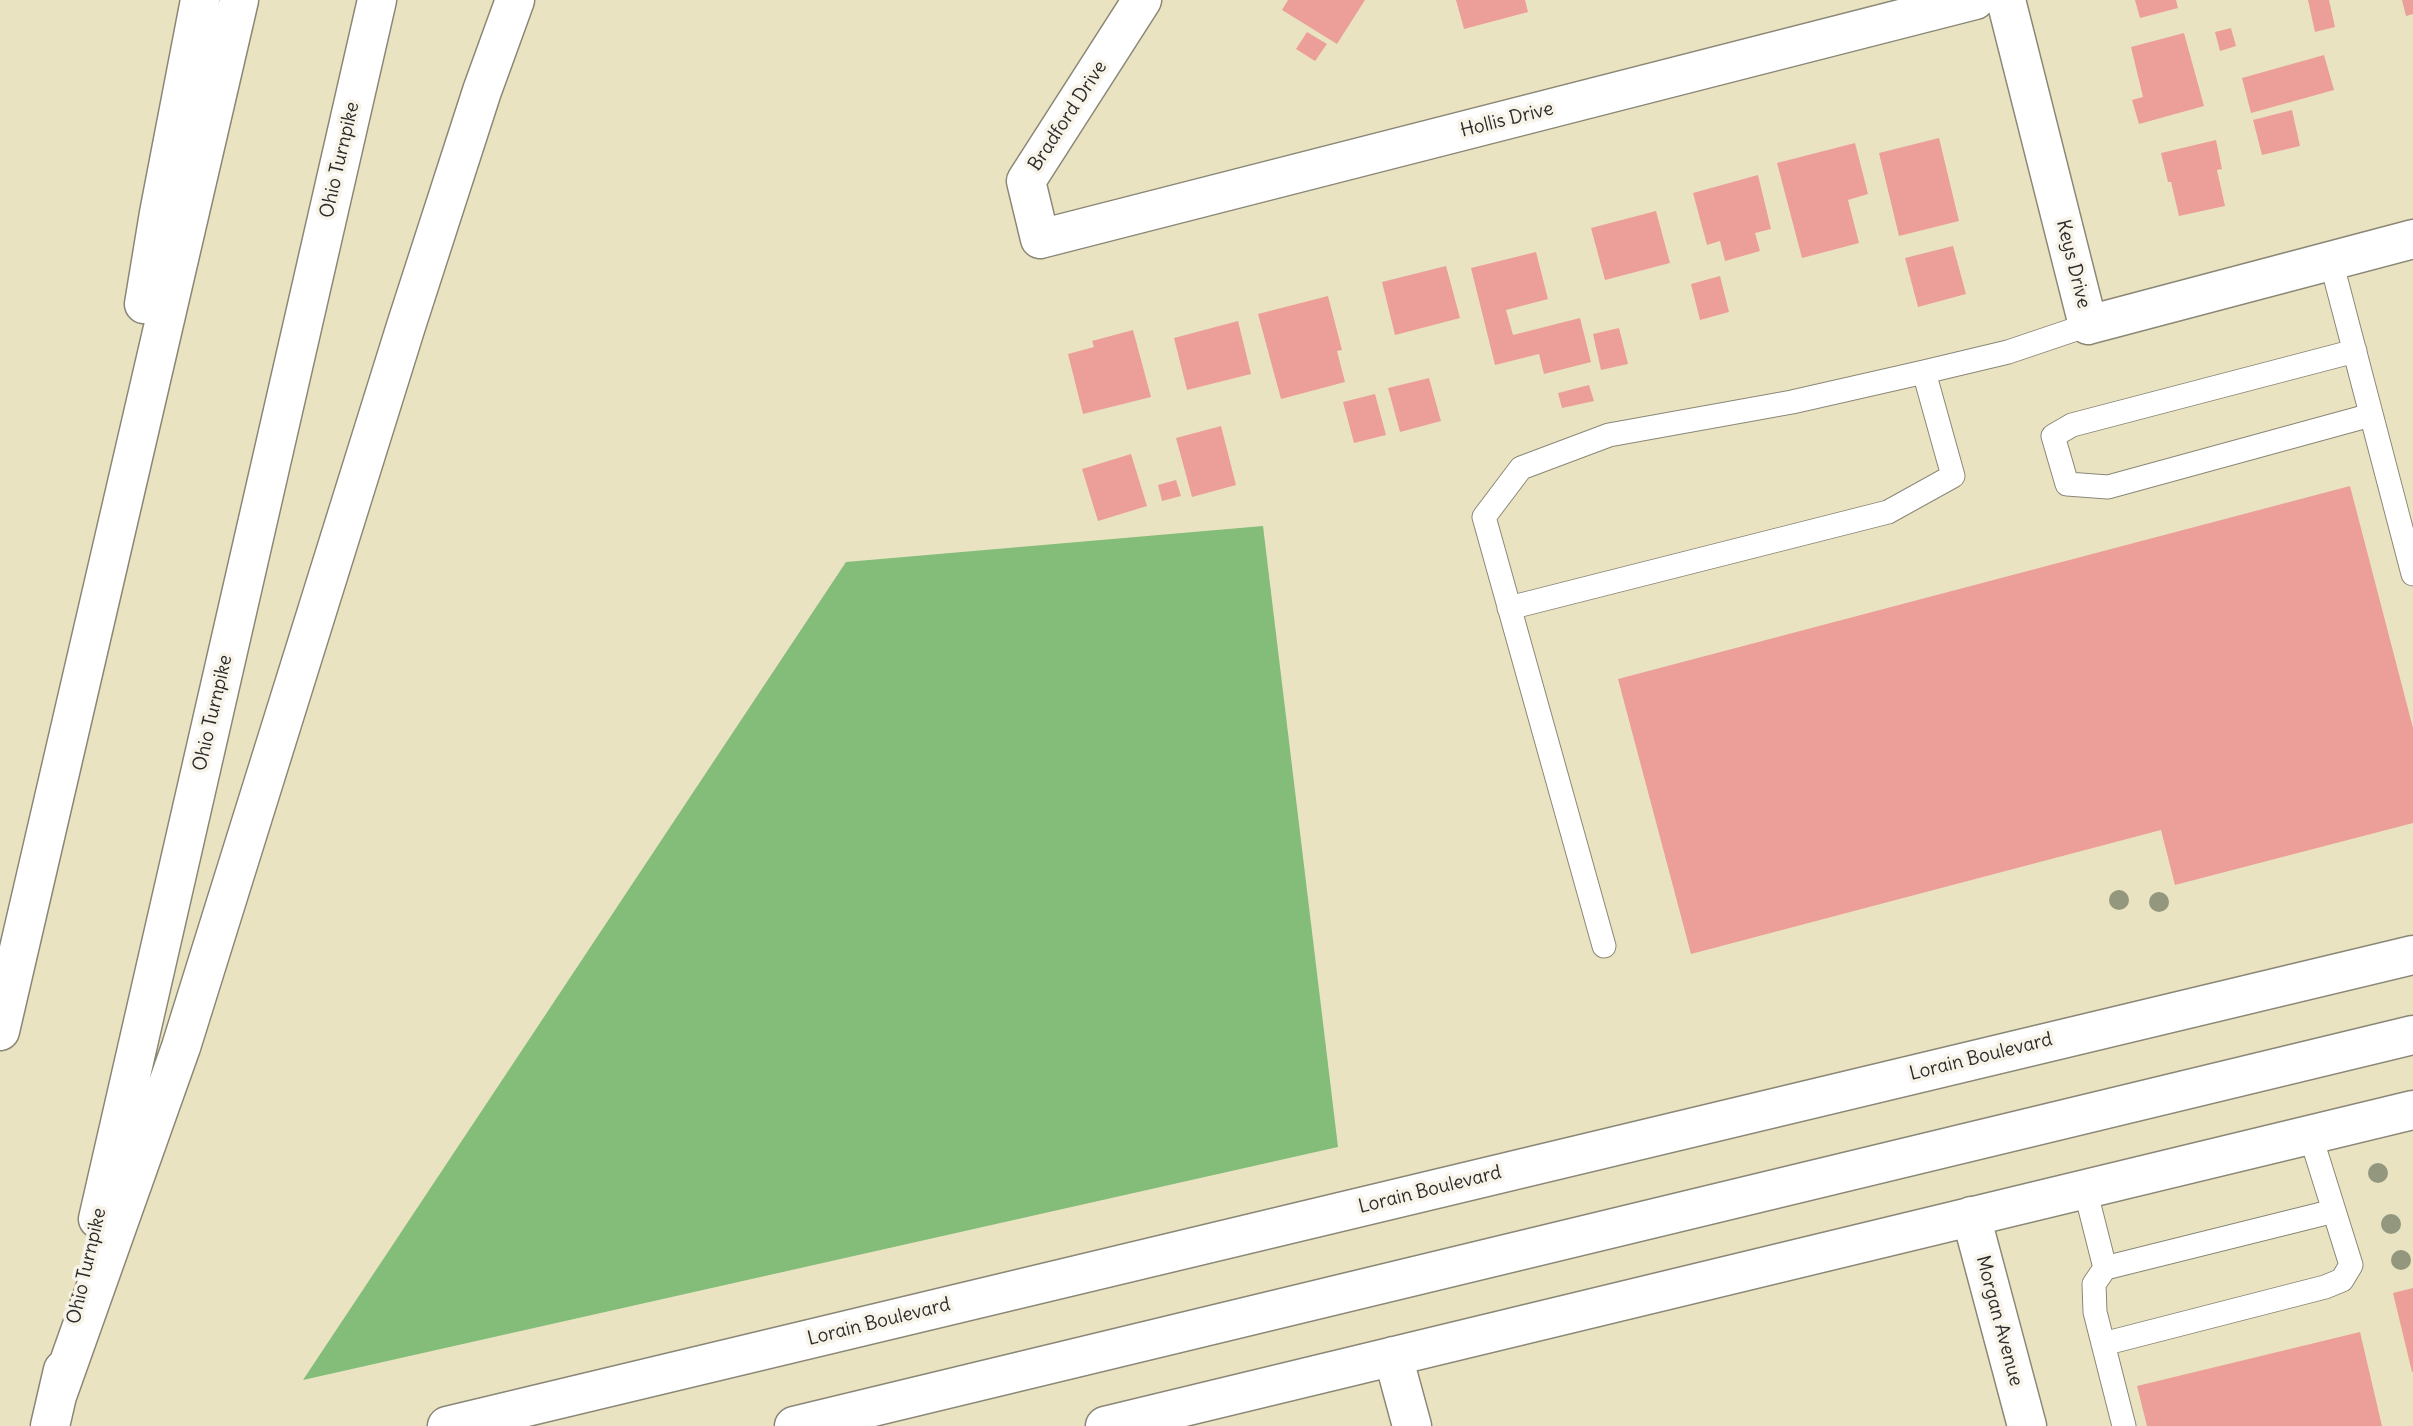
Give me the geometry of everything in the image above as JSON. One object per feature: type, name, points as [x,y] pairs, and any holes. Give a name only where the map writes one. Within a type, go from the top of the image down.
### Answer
[{"type":"main road","points":[[92,628],[159,213],[200,0]]},
{"type":"main road","points":[[0,1031],[239,0]]},
{"type":"main road","name":"Ohio Turnpike","points":[[54,1411],[377,0]]},
{"type":"main road","points":[[54,1411],[181,1047],[406,326],[482,91],[515,0]]},
{"type":"main road","name":"Bradford Drive","points":[[1040,239],[1026,181],[1142,0]]},
{"type":"main road","name":"Hollis Drive","points":[[1040,239],[1975,0]]},
{"type":"main road","name":"Keys Drive","points":[[2006,0],[2088,325],[2413,239]]},
{"type":"main road","name":"Lorain Boulevard","points":[[447,1426],[2413,954]]},
{"type":"main road","points":[[794,1426],[2413,1035]]},
{"type":"main road","points":[[1105,1426],[2413,1110]]},
{"type":"main road","name":"Morgan Avenue","points":[[1971,1216],[2027,1426]]},
{"type":"main road","points":[[1393,1356],[1412,1426]]},
{"type":"lane","points":[[2331,261],[2413,575]]},
{"type":"lane","points":[[1604,946],[1484,517],[1521,468],[1609,435],[1792,402],[1924,372],[2008,352],[2088,325]]},
{"type":"lane","points":[[2355,351],[2072,425],[2053,436],[2067,484],[2108,487],[2371,415]]},
{"type":"lane","points":[[1509,608],[1888,512],[1953,476],[1924,372]]},
{"type":"lane","points":[[2103,1344],[2325,1287],[2342,1280],[2351,1265],[2310,1134]]},
{"type":"lane","points":[[2085,1189],[2105,1268]]},
{"type":"lane","points":[[2124,1426],[2095,1312],[2094,1284],[2105,1268],[2334,1211]]},
{"type":"green space","points":[[1263,526],[1338,1147],[303,1380],[846,562]]},
{"type":"building","points":[[1288,0],[1365,0],[1337,44],[1282,10]]},
{"type":"building","points":[[1456,0],[1525,0],[1528,12],[1464,29]]},
{"type":"building","points":[[2135,0],[2176,0],[2178,8],[2140,18]]},
{"type":"building","points":[[2308,0],[2329,0],[2335,27],[2315,32]]},
{"type":"building","points":[[2402,0],[2413,0],[2413,14],[2406,16]]},
{"type":"building","points":[[2231,28],[2236,46],[2220,51],[2215,32]]},
{"type":"building","points":[[1307,32],[1327,44],[1315,61],[1296,49]]},
{"type":"building","points":[[2184,33],[2204,106],[2139,124],[2132,100],[2143,97],[2131,47]]},
{"type":"building","points":[[2324,55],[2334,90],[2251,113],[2242,78]]},
{"type":"building","points":[[2292,110],[2300,146],[2262,155],[2253,120]]},
{"type":"building","points":[[1939,138],[1959,221],[1899,236],[1879,153]]},
{"type":"building","points":[[2216,140],[2222,169],[2217,170],[2225,206],[2179,216],[2161,153]]},
{"type":"building","points":[[1855,143],[1868,194],[1848,200],[1859,243],[1802,258],[1777,163]]},
{"type":"building","points":[[1758,175],[1771,229],[1755,233],[1760,251],[1725,261],[1720,241],[1707,245],[1693,193]]},
{"type":"building","points":[[1656,211],[1670,263],[1605,280],[1591,228]]},
{"type":"building","points":[[1953,246],[1966,294],[1918,307],[1905,258]]},
{"type":"building","points":[[1536,252],[1548,299],[1506,310],[1513,335],[1580,318],[1591,362],[1544,374],[1539,354],[1495,365],[1471,268]]},
{"type":"building","points":[[1446,266],[1460,318],[1395,335],[1382,282]]},
{"type":"building","points":[[1720,276],[1729,312],[1700,320],[1691,284]]},
{"type":"building","points":[[1328,296],[1342,350],[1337,351],[1345,382],[1281,399],[1258,314]]},
{"type":"building","points":[[1238,321],[1251,374],[1187,390],[1174,338]]},
{"type":"building","points":[[1619,328],[1628,364],[1601,370],[1593,334]]},
{"type":"building","points":[[1133,330],[1151,397],[1083,414],[1068,354],[1094,347],[1092,341]]},
{"type":"building","points":[[1429,378],[1441,421],[1400,432],[1388,388]]},
{"type":"building","points":[[1589,385],[1594,401],[1562,408],[1558,393]]},
{"type":"building","points":[[1375,394],[1386,435],[1354,443],[1343,402]]},
{"type":"building","points":[[1221,426],[1236,485],[1192,497],[1176,438]]},
{"type":"building","points":[[1131,454],[1147,506],[1098,521],[1082,469]]},
{"type":"building","points":[[1176,480],[1181,496],[1162,501],[1158,485]]},
{"type":"building","points":[[2350,486],[2413,728],[2413,823],[2175,885],[2161,830],[1691,954],[1618,679]]},
{"type":"building","points":[[2413,1288],[2413,1372],[2412,1372],[2393,1293]]},
{"type":"building","points":[[2360,1332],[2382,1426],[2147,1426],[2137,1386]]}]
